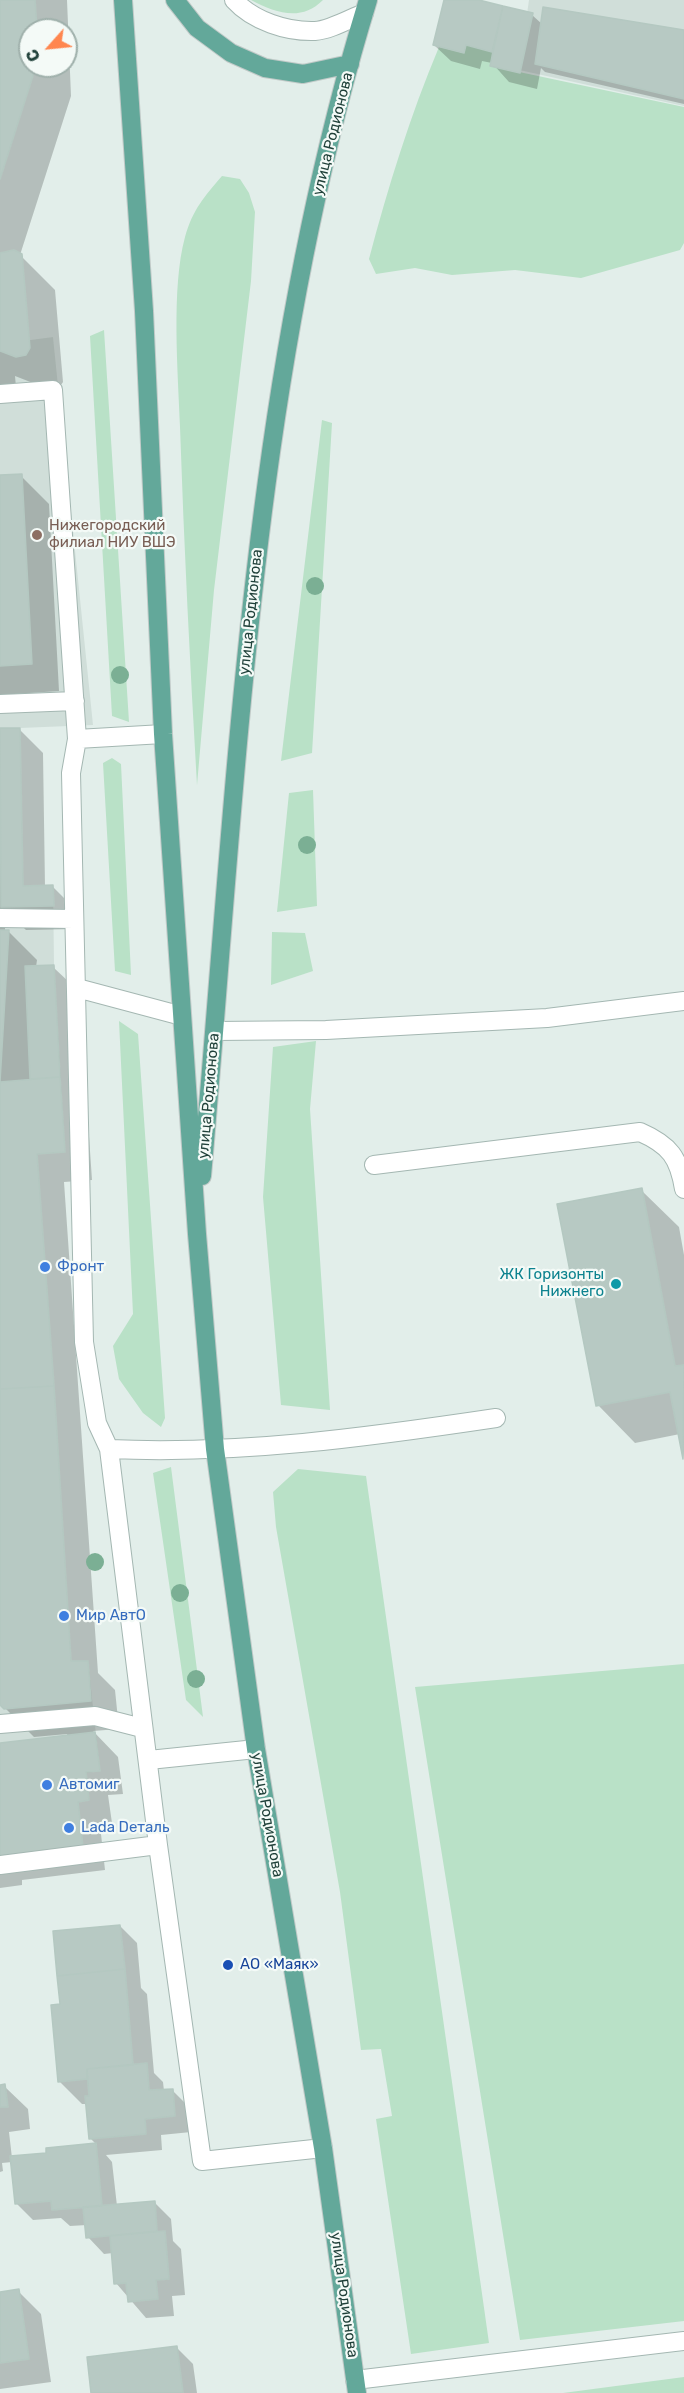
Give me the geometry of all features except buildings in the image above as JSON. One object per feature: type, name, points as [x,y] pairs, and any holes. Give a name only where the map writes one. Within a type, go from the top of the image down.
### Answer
[{"type":"main road","name":"улица Родионова","points":[[123,0],[144,311],[163,734],[197,1234],[215,1449],[256,1749],[323,2148],[356,2387]]},
{"type":"main road","points":[[175,0],[197,28],[231,53],[265,68],[303,74],[350,64]]},
{"type":"main road","name":"улица Родионова","points":[[197,1234],[249,618],[278,400],[321,179],[366,7]]},
{"type":"street","points":[[234,0],[242,9],[278,27],[316,31],[366,7]]},
{"type":"street","points":[[0,394],[53,390],[77,739],[71,773],[84,1342],[97,1423],[109,1449],[142,1728],[149,1760],[158,1845],[202,2161],[323,2148]]},
{"type":"street","points":[[0,704],[75,701]]},
{"type":"street","points":[[77,739],[163,734]]},
{"type":"street","points":[[0,918],[74,919]]},
{"type":"street","points":[[77,988],[182,1016]]},
{"type":"street","points":[[215,1031],[326,1030],[536,1019],[684,1001]]},
{"type":"street","points":[[374,1165],[640,1132],[658,1140],[682,1164],[684,1189]]},
{"type":"street","points":[[109,1449],[159,1451],[215,1449],[406,1431],[496,1418]]},
{"type":"street","points":[[0,1724],[95,1716],[142,1728]]},
{"type":"street","points":[[149,1760],[256,1749]]},
{"type":"street","points":[[0,1865],[158,1845]]},
{"type":"street","points":[[356,2387],[684,2342]]},
{"type":"shaded area","points":[[529,0],[684,0],[684,106],[519,70]]},
{"type":"shaded area","points":[[53,337],[93,725],[20,728],[23,886],[53,885],[54,965],[65,1152],[37,1154],[71,1661],[88,1661],[100,1771],[86,1773],[89,1800],[78,1802],[0,1857],[0,344]]},
{"type":"green space","points":[[251,0],[323,0],[306,11],[288,13],[270,9]]},
{"type":"green space","points":[[466,45],[492,52],[491,66],[684,107],[684,243],[680,250],[581,278],[515,270],[452,275],[415,268],[376,274],[369,259],[400,152],[428,73],[439,47],[463,53]]},
{"type":"green space","points":[[222,176],[240,179],[249,193],[255,212],[251,281],[214,590],[197,785],[183,516],[177,356],[178,280],[188,227],[200,204]]},
{"type":"green space","points":[[104,330],[129,722],[112,716],[90,336]]},
{"type":"green space","points":[[322,420],[332,423],[312,753],[281,761]]},
{"type":"green space","points":[[112,758],[121,764],[131,975],[115,971],[103,763]]},
{"type":"green space","points":[[313,790],[317,906],[277,912],[289,793]]},
{"type":"green space","points":[[272,932],[305,933],[313,971],[271,985]]},
{"type":"green space","points":[[119,1021],[138,1034],[165,1418],[161,1427],[143,1413],[119,1379],[113,1346],[133,1314]]},
{"type":"green space","points":[[316,1041],[310,1109],[330,1410],[281,1405],[263,1197],[273,1047]]},
{"type":"green space","points":[[171,1467],[203,1717],[186,1700],[153,1473]]},
{"type":"green space","points":[[298,1469],[366,1476],[489,2343],[411,2354],[376,2119],[392,2116],[381,2049],[361,2050],[340,1892],[276,1527],[273,1492]]},
{"type":"green space","points":[[684,1664],[684,2321],[520,2340],[415,1687]]},
{"type":"green space","points":[[684,2377],[684,2393],[563,2393]]},
{"type":"place","name":"Нижегородский филиал НИУ ВШЭ","points":[[37,535]]},
{"type":"place","name":"Фронт","points":[[45,1267]]},
{"type":"place","name":"ЖК Горизонты Нижнего","points":[[616,1284]]},
{"type":"place","name":"Мир АвтО","points":[[64,1616]]},
{"type":"place","name":"Автомиг","points":[[47,1785]]},
{"type":"place","name":"Lada Dеталь","points":[[69,1828]]},
{"type":"place","name":"АО «Маяк»","points":[[228,1965]]}]
